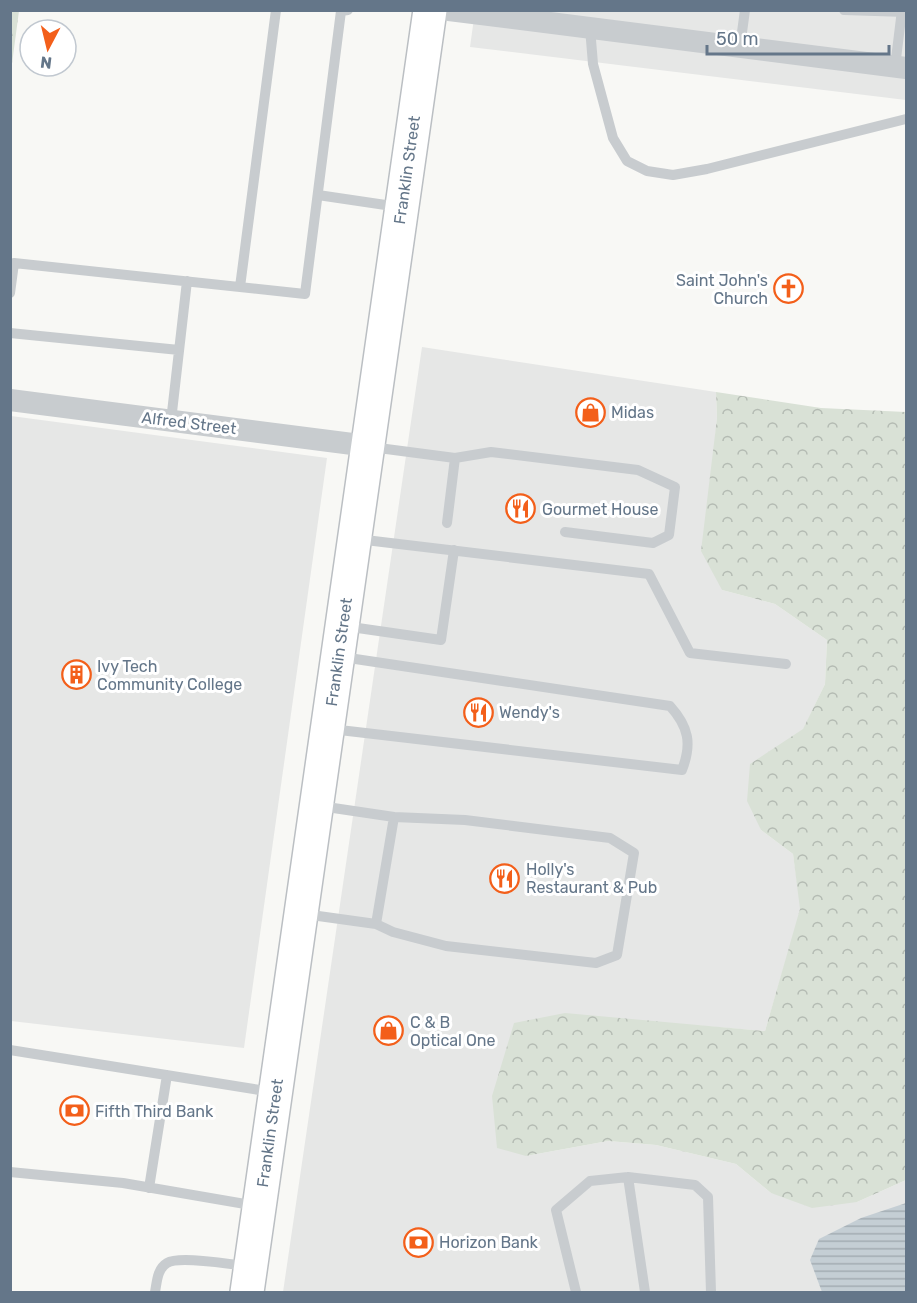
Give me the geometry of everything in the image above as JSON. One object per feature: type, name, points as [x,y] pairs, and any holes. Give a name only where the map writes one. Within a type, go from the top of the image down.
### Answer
[{"type":"main road","name":"Franklin Street","points":[[249,1280],[340,641],[357,539],[368,446],[430,10]]},
{"type":"street","points":[[449,10],[901,68]]},
{"type":"street","name":"Alfred Street","points":[[10,400],[368,446]]},
{"type":"lane","points":[[240,287],[276,10]]},
{"type":"lane","points":[[10,293],[14,263],[305,294],[341,11],[348,10]]},
{"type":"lane","points":[[740,47],[745,10]]},
{"type":"lane","points":[[844,10],[903,11],[901,68]]},
{"type":"lane","points":[[590,28],[593,64],[613,138],[627,161],[647,171],[673,175],[707,169],[906,119]]},
{"type":"lane","points":[[318,195],[402,207]]},
{"type":"lane","points":[[171,421],[187,281]]},
{"type":"lane","points":[[10,333],[179,350]]},
{"type":"lane","points":[[368,446],[455,458],[491,452],[638,470],[675,487],[669,534],[653,543],[565,532]]},
{"type":"lane","points":[[447,523],[455,458]]},
{"type":"lane","points":[[357,539],[650,574],[690,652],[786,664]]},
{"type":"lane","points":[[340,641],[441,640],[454,550]]},
{"type":"lane","points":[[328,728],[682,770],[688,752],[683,721],[670,706],[340,641]]},
{"type":"lane","points":[[301,914],[376,924],[446,946],[596,963],[617,955],[634,853],[610,838],[465,820],[394,817],[317,806]]},
{"type":"lane","points":[[376,924],[394,817]]},
{"type":"lane","points":[[11,1052],[276,1093]]},
{"type":"lane","points":[[149,1188],[166,1075]]},
{"type":"lane","points":[[10,1172],[149,1188],[260,1206]]},
{"type":"lane","points":[[628,1177],[645,1293]]},
{"type":"lane","points":[[576,1293],[556,1210],[590,1181],[628,1177],[695,1185],[708,1197],[711,1293]]},
{"type":"lane","points":[[155,1293],[158,1274],[168,1262],[181,1260],[249,1280]]},
{"type":"shaded area","points":[[475,11],[906,11],[906,100],[470,47]]},
{"type":"shaded area","points":[[422,347],[716,392],[717,418],[712,476],[722,590],[775,604],[827,640],[825,684],[803,730],[750,765],[761,830],[793,854],[801,909],[765,1031],[692,1025],[526,1156],[608,1141],[656,1145],[736,1164],[771,1193],[857,1202],[906,1180],[906,1292],[283,1292]]},
{"type":"shaded area","points":[[11,416],[327,458],[244,1048],[11,1021]]},
{"type":"shaded area","points":[[906,1203],[906,1292],[822,1292],[810,1260],[819,1239],[861,1218]]},
{"type":"green space","points":[[10,11],[19,11],[11,71]]},
{"type":"green space","points":[[716,392],[821,408],[906,412],[906,1180],[857,1202],[812,1208],[771,1193],[736,1164],[656,1145],[608,1141],[526,1156],[497,1148],[492,1096],[514,1023],[565,1013],[765,1031],[800,909],[793,854],[761,830],[747,801],[750,764],[803,729],[825,684],[827,640],[775,604],[722,590],[701,551],[717,418]]},
{"type":"place","name":"Saint John's Church","points":[[789,289]]},
{"type":"place","name":"Midas","points":[[590,412]]},
{"type":"place","name":"Gourmet House","points":[[521,509]]},
{"type":"place","name":"Ivy Tech Community College","points":[[76,675]]},
{"type":"place","name":"Wendy's","points":[[478,712]]},
{"type":"place","name":"Holly's Restaurant & Pub","points":[[505,878]]},
{"type":"place","name":"C & B Optical One","points":[[389,1031]]},
{"type":"place","name":"Fifth Third Bank","points":[[74,1111]]},
{"type":"place","name":"Horizon Bank","points":[[418,1242]]}]
